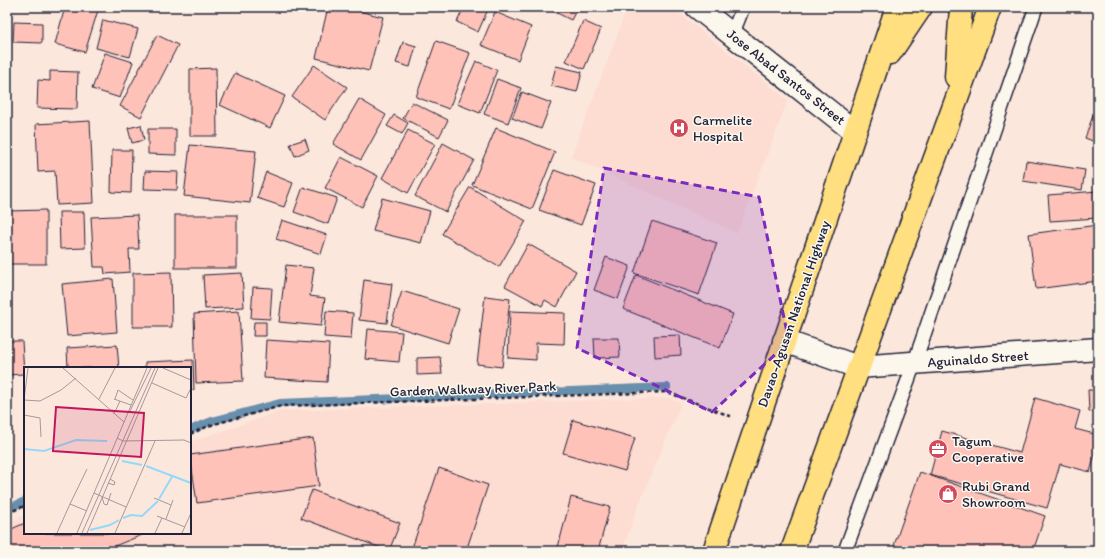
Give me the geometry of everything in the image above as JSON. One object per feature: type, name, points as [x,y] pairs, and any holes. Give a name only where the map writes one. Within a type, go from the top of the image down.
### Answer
[{"type":"highway","name":"Davao-Agusan National Highway","points":[[714,551],[897,7]]},
{"type":"highway","name":"Davao-Agusan National Highway","points":[[874,77],[921,7]]},
{"type":"highway","points":[[954,104],[961,7]]},
{"type":"highway","points":[[792,551],[990,7]]},
{"type":"street","name":"Jose Abad Santos Street","points":[[697,7],[855,132]]},
{"type":"street","points":[[784,341],[858,368]]},
{"type":"street","name":"Aguinaldo Street","points":[[858,368],[1098,349]]},
{"type":"lane","points":[[732,35],[743,7]]},
{"type":"lane","points":[[845,551],[914,364],[1036,7]]},
{"type":"path","name":"Garden Walkway River Park","points":[[191,434],[211,425],[281,406],[667,392],[756,425]]},
{"type":"path","points":[[7,513],[24,506]]},
{"type":"highlighted area","points":[[604,168],[759,197],[789,342],[712,412],[577,348]]},
{"type":"shaded area","name":"Carmelite Hospital","points":[[628,7],[671,7],[788,100],[737,233],[571,157]]},
{"type":"shaded area","points":[[667,398],[681,403],[637,509],[622,551],[7,551],[7,523],[24,515],[24,534],[191,534],[191,442],[282,411]]},
{"type":"building","points":[[65,7],[99,7],[85,52],[55,44]]},
{"type":"building","points":[[328,7],[343,7],[383,17],[369,71],[316,58]]},
{"type":"building","points":[[464,7],[489,7],[478,32],[457,22]]},
{"type":"building","points":[[545,7],[578,7],[571,20]]},
{"type":"building","points":[[495,12],[531,27],[518,60],[481,45]]},
{"type":"building","points":[[103,20],[138,29],[130,57],[96,48]]},
{"type":"building","points":[[583,21],[601,29],[584,69],[566,61]]},
{"type":"building","points":[[14,22],[42,23],[42,43],[13,42]]},
{"type":"building","points":[[157,35],[178,45],[141,117],[120,106]]},
{"type":"building","points":[[436,41],[470,53],[449,109],[416,97]]},
{"type":"building","points":[[403,42],[416,46],[410,67],[396,63]]},
{"type":"building","points":[[105,53],[133,62],[120,98],[92,89]]},
{"type":"building","points":[[476,61],[497,70],[480,113],[457,104]]},
{"type":"building","points":[[314,65],[347,87],[325,120],[292,97]]},
{"type":"building","points":[[556,66],[582,72],[577,92],[551,86]]},
{"type":"building","points":[[216,68],[217,136],[190,136],[190,69]]},
{"type":"building","points":[[50,71],[78,72],[77,109],[37,108],[38,80],[50,81]]},
{"type":"building","points":[[235,73],[285,96],[270,128],[220,105]]},
{"type":"building","points":[[497,79],[521,88],[508,123],[484,114]]},
{"type":"building","points":[[522,92],[551,103],[541,129],[512,118]]},
{"type":"building","points":[[359,99],[386,115],[361,160],[333,144]]},
{"type":"building","points":[[1098,101],[1098,143],[1085,138]]},
{"type":"building","points":[[412,102],[448,120],[439,137],[403,118]]},
{"type":"building","points":[[394,115],[408,123],[402,134],[387,126]]},
{"type":"building","points":[[90,121],[94,203],[57,205],[55,171],[38,172],[36,124]]},
{"type":"building","points":[[141,125],[144,140],[132,143],[128,128]]},
{"type":"building","points":[[496,128],[555,152],[532,209],[472,185]]},
{"type":"building","points":[[148,129],[176,129],[176,155],[148,154]]},
{"type":"building","points":[[408,130],[435,144],[408,193],[382,178]]},
{"type":"building","points":[[305,139],[309,150],[295,156],[290,144]]},
{"type":"building","points":[[443,143],[474,160],[446,212],[415,196]]},
{"type":"building","points":[[190,145],[256,151],[250,203],[184,196]]},
{"type":"building","points":[[112,150],[132,150],[131,193],[111,192]]},
{"type":"building","points":[[341,157],[378,176],[362,207],[325,188]]},
{"type":"building","points":[[1026,161],[1085,170],[1082,190],[1023,181]]},
{"type":"building","points":[[554,170],[596,185],[581,225],[539,210]]},
{"type":"building","points":[[145,171],[178,172],[177,190],[144,189]]},
{"type":"building","points":[[266,172],[293,183],[284,207],[257,198]]},
{"type":"building","points":[[303,187],[337,198],[328,224],[294,212]]},
{"type":"building","points":[[470,187],[526,221],[499,267],[442,234]]},
{"type":"building","points":[[1098,191],[1098,218],[1050,221],[1048,195]]},
{"type":"building","points":[[382,198],[430,211],[421,243],[373,231]]},
{"type":"building","points":[[46,210],[46,264],[7,264],[7,211]]},
{"type":"building","points":[[59,212],[84,212],[85,248],[60,249]]},
{"type":"building","points":[[137,215],[139,249],[129,249],[130,272],[105,274],[104,267],[94,267],[91,217]]},
{"type":"building","points":[[175,215],[237,215],[237,268],[175,268]]},
{"type":"building","points":[[282,220],[327,235],[321,254],[276,239]]},
{"type":"building","points":[[652,221],[717,243],[699,295],[634,273]]},
{"type":"building","points":[[1098,225],[1098,281],[1036,289],[1029,234]]},
{"type":"building","points":[[528,244],[576,271],[557,307],[545,300],[542,306],[505,286]]},
{"type":"building","points":[[606,257],[630,266],[618,299],[594,290]]},
{"type":"building","points":[[286,265],[314,268],[310,296],[325,298],[321,326],[279,322]]},
{"type":"building","points":[[171,272],[172,327],[133,327],[133,273]]},
{"type":"building","points":[[242,273],[244,307],[205,309],[203,275]]},
{"type":"building","points":[[636,275],[733,314],[720,348],[623,309]]},
{"type":"building","points":[[113,279],[117,332],[67,336],[62,284]]},
{"type":"building","points":[[364,280],[392,284],[387,323],[359,320]]},
{"type":"building","points":[[253,287],[272,288],[270,319],[251,318]]},
{"type":"building","points":[[402,291],[459,309],[448,343],[391,325]]},
{"type":"building","points":[[485,296],[510,299],[502,367],[477,364]]},
{"type":"building","points":[[239,311],[243,381],[196,383],[194,314]]},
{"type":"building","points":[[326,311],[353,313],[351,339],[324,337]]},
{"type":"building","points":[[510,311],[565,313],[564,344],[536,343],[536,360],[508,358]]},
{"type":"building","points":[[254,322],[266,322],[266,336],[253,336]]},
{"type":"building","points":[[368,329],[402,332],[399,362],[365,359]]},
{"type":"building","points":[[680,335],[681,355],[655,357],[654,336]]},
{"type":"building","points":[[594,338],[619,338],[620,357],[595,358]]},
{"type":"building","points":[[266,340],[329,344],[327,382],[264,378]]},
{"type":"building","points":[[7,341],[22,341],[24,374],[7,375]]},
{"type":"building","points":[[117,345],[119,367],[68,367],[67,348]]},
{"type":"building","points":[[440,357],[442,374],[417,375],[417,358]]},
{"type":"building","points":[[193,360],[194,390],[191,390],[191,367],[145,367],[145,362]]},
{"type":"building","points":[[1088,390],[1098,390],[1098,411],[1089,412]]},
{"type":"building","points":[[1035,398],[1080,411],[1075,429],[1098,435],[1098,444],[1090,472],[1060,464],[1047,508],[930,475],[942,431],[1020,453]]},
{"type":"building","points":[[573,420],[635,438],[625,471],[563,453]]},
{"type":"building","points":[[313,438],[319,486],[197,503],[191,455]]},
{"type":"building","points":[[439,468],[488,485],[466,551],[411,551]]},
{"type":"building","name":"Rubi Grand Showroom","points":[[920,472],[1045,516],[1033,551],[892,551]]},
{"type":"building","points":[[312,490],[400,523],[389,551],[301,518]]},
{"type":"building","points":[[571,497],[610,507],[598,551],[557,551]]},
{"type":"building","points":[[24,523],[24,534],[144,534],[102,551],[8,551],[7,531]]},
{"type":"waterway","points":[[191,430],[212,421],[280,403],[667,387]]},
{"type":"waterway","points":[[7,509],[24,501]]},
{"type":"place","name":"Carmelite Hospital","points":[[679,128]]},
{"type":"place","name":"Tagum Cooperative","points":[[938,449]]},
{"type":"place","name":"Rubi Grand Showroom","points":[[948,494]]}]
